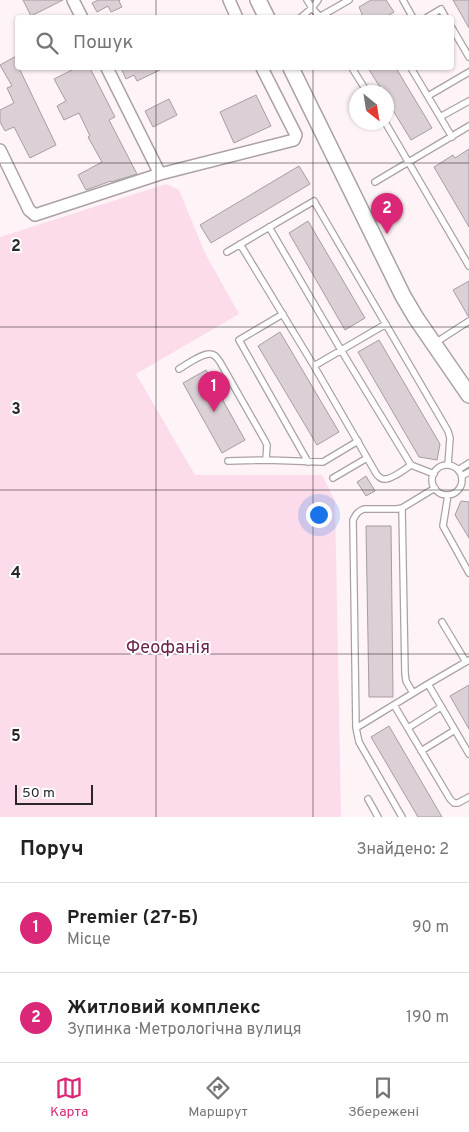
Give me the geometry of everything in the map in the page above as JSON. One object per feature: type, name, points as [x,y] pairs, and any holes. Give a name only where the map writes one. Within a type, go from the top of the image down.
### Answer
[{"type":"street","points":[[73,0],[80,15]]},
{"type":"street","points":[[229,0],[236,15]]},
{"type":"street","points":[[258,0],[265,15]]},
{"type":"street","points":[[108,70],[160,174]]},
{"type":"street","points":[[0,150],[29,210],[38,214],[160,174],[294,140],[296,135],[263,70]]},
{"type":"street","points":[[292,70],[403,296],[433,344],[469,394]]},
{"type":"lane","points":[[307,0],[319,15]]},
{"type":"lane","points":[[304,15],[318,0]]},
{"type":"lane","points":[[324,15],[349,0]]},
{"type":"lane","points":[[403,0],[411,15]]},
{"type":"lane","points":[[431,15],[441,9],[444,15]]},
{"type":"lane","points":[[454,31],[469,57]]},
{"type":"lane","points":[[353,70],[363,85]]},
{"type":"lane","points":[[412,70],[452,137]]},
{"type":"lane","points":[[428,96],[469,72]]},
{"type":"lane","points":[[440,118],[469,101]]},
{"type":"lane","points":[[375,182],[469,126]]},
{"type":"lane","points":[[390,130],[469,266]]},
{"type":"lane","points":[[227,252],[314,201],[448,431],[450,438],[448,465]]},
{"type":"lane","points":[[269,227],[411,465],[434,474]]},
{"type":"lane","points":[[240,244],[377,475],[385,480],[411,465]]},
{"type":"lane","points":[[283,314],[239,340],[308,462]]},
{"type":"lane","points":[[433,344],[469,321]]},
{"type":"lane","points":[[314,366],[386,324]]},
{"type":"lane","points":[[179,369],[202,356],[209,354],[215,356],[267,445],[266,460]]},
{"type":"lane","points":[[228,461],[323,462],[358,441]]},
{"type":"lane","points":[[333,478],[368,458]]},
{"type":"lane","points":[[458,470],[469,463]]},
{"type":"lane","points":[[448,465],[458,470],[462,476],[459,490],[448,495],[441,494],[432,482],[434,474],[439,468],[448,465]]},
{"type":"lane","points":[[462,476],[469,472]]},
{"type":"lane","points":[[402,817],[359,742],[356,728],[353,520],[360,510],[397,510],[435,488]]},
{"type":"lane","points":[[448,495],[443,526],[469,573]]},
{"type":"lane","points":[[402,508],[405,673],[406,681],[413,693]]},
{"type":"lane","points":[[356,728],[467,661],[442,622]]},
{"type":"lane","points":[[428,684],[469,754]]},
{"type":"lane","points":[[394,705],[450,799],[454,803],[458,803],[469,797]]},
{"type":"lane","points":[[408,728],[441,707]]},
{"type":"lane","points":[[422,751],[455,730]]},
{"type":"lane","points":[[368,799],[378,817]]},
{"type":"green space","name":"Феофанія","points":[[166,184],[179,190],[205,253],[239,314],[136,374],[195,475],[322,475],[335,501],[341,817],[0,817],[0,237]]},
{"type":"building","points":[[23,0],[63,0],[33,15],[30,15]]},
{"type":"building","points":[[98,0],[120,0],[122,7],[111,12],[108,6],[97,12],[92,3]]},
{"type":"building","points":[[371,0],[386,0],[394,12],[389,15],[362,15],[359,7]]},
{"type":"building","points":[[453,0],[469,0],[469,28]]},
{"type":"building","points":[[15,57],[15,70],[20,70],[56,145],[30,158],[14,127],[5,131],[0,122],[0,110],[14,103],[7,88],[12,86],[0,65]]},
{"type":"building","points":[[72,70],[91,70],[115,117],[109,120],[137,174],[86,190],[78,175],[102,162],[88,137],[90,136],[79,113],[64,120],[57,106],[66,101],[54,79]]},
{"type":"building","points":[[122,70],[160,70],[137,81],[134,75],[126,79]]},
{"type":"building","points":[[369,70],[397,70],[432,128],[411,140],[394,112],[394,85],[379,85]]},
{"type":"building","points":[[256,95],[271,126],[234,143],[220,112]]},
{"type":"building","points":[[169,99],[177,115],[153,127],[145,111]]},
{"type":"building","points":[[469,149],[469,227],[434,167],[453,155],[455,158]]},
{"type":"building","points":[[299,166],[310,184],[211,243],[200,225]]},
{"type":"building","points":[[308,221],[365,318],[345,330],[289,233]]},
{"type":"building","points":[[469,281],[469,316],[468,316],[453,290]]},
{"type":"building","points":[[280,332],[339,432],[317,445],[258,346]]},
{"type":"building","points":[[379,340],[440,444],[437,460],[419,457],[358,352]]},
{"type":"building","points":[[206,370],[245,440],[222,453],[183,383]]},
{"type":"building","points":[[366,476],[375,491],[366,496],[357,482]]},
{"type":"building","points":[[461,501],[469,502],[469,538],[455,515]]},
{"type":"building","points":[[366,526],[391,526],[393,697],[369,697]]},
{"type":"building","points":[[469,685],[469,729],[450,696]]},
{"type":"building","points":[[389,726],[442,817],[418,817],[371,737]]},
{"type":"place","name":"Житловий комплекс","points":[[387,234]]},
{"type":"place","name":"Premier (27-Б)","points":[[214,412]]}]
